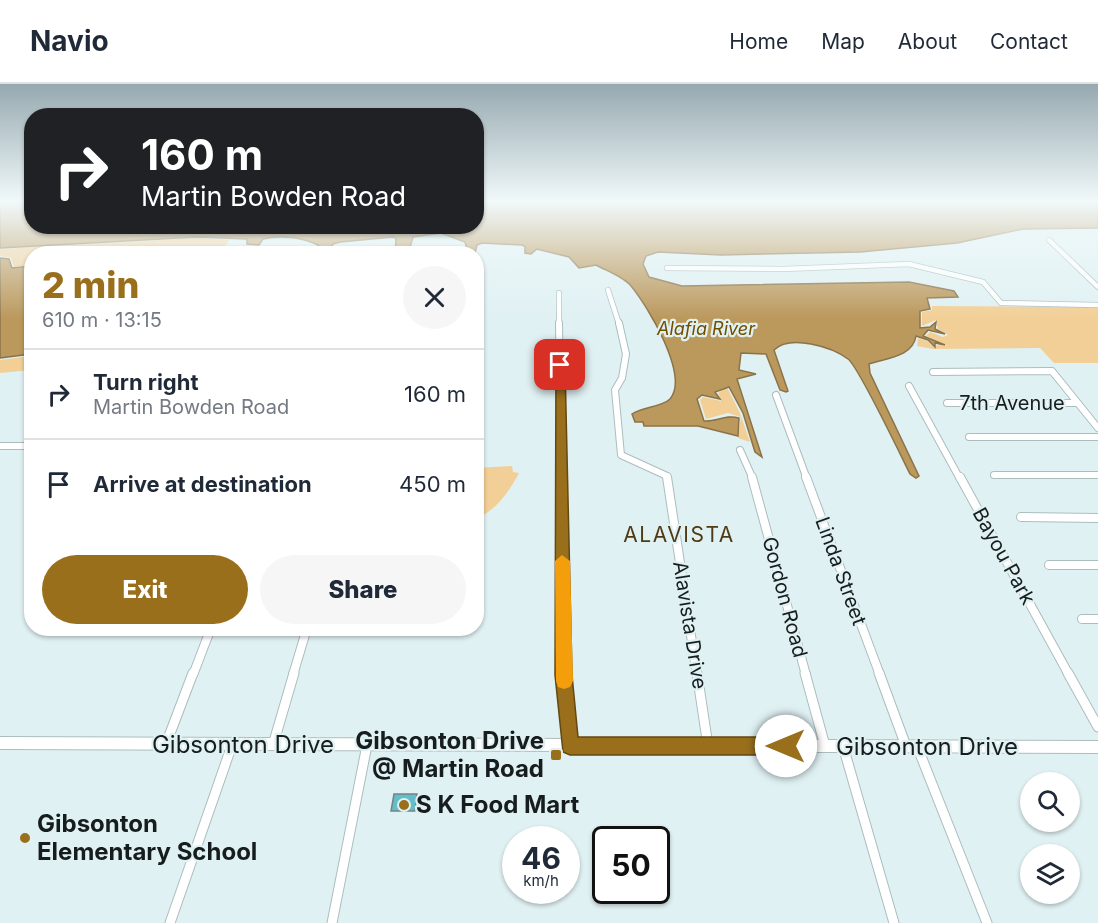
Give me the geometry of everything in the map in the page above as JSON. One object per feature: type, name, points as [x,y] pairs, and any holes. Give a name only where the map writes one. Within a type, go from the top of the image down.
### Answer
[{"type":"main road","name":"Gibsonton Drive","points":[[0,743],[1098,747]]},
{"type":"street","points":[[1050,240],[1098,287]]},
{"type":"street","points":[[667,268],[783,269],[909,264],[984,282],[1000,303],[1098,305]]},
{"type":"street","name":"Alavista Drive","points":[[608,290],[626,352],[627,366],[624,378],[615,390],[621,455],[667,476],[708,746]]},
{"type":"street","points":[[559,293],[564,675],[570,746]]},
{"type":"street","points":[[933,372],[1052,371],[1098,428]]},
{"type":"street","name":"Bayou Park","points":[[909,386],[1098,727]]},
{"type":"street","name":"Linda Street","points":[[776,395],[911,747],[987,923]]},
{"type":"street","name":"7th Avenue","points":[[947,403],[1077,403]]},
{"type":"street","points":[[969,437],[1098,437]]},
{"type":"street","points":[[0,446],[24,446]]},
{"type":"street","name":"Gordon Road","points":[[740,450],[751,473],[825,746]]},
{"type":"street","points":[[994,475],[1098,475]]},
{"type":"street","points":[[1021,517],[1098,518]]},
{"type":"street","points":[[1049,565],[1098,565]]},
{"type":"street","points":[[1082,619],[1098,619]]},
{"type":"street","points":[[166,744],[208,636]]},
{"type":"street","points":[[273,745],[306,636]]},
{"type":"street","points":[[170,923],[232,745]]},
{"type":"street","points":[[332,923],[367,745]]},
{"type":"street","points":[[843,746],[894,923]]},
{"type":"shaded area","points":[[158,240],[229,240],[225,246],[53,246]]},
{"type":"shaded area","points":[[24,248],[24,266],[14,267],[11,258],[0,256],[0,249]]},
{"type":"shaded area","points":[[932,306],[1098,307],[1098,363],[1054,363],[1040,348],[933,349],[917,346],[918,338],[927,341],[935,348],[937,345],[948,346],[926,336],[930,332],[943,337],[948,335],[938,329],[936,320],[922,326],[922,312],[932,310]]},
{"type":"shaded area","points":[[24,357],[24,371],[0,373],[0,360]]},
{"type":"shaded area","points":[[728,389],[740,413],[750,442],[738,438],[741,417],[728,413],[706,419],[700,400],[703,397],[721,401],[718,393]]},
{"type":"shaded area","points":[[512,466],[513,472],[519,473],[502,499],[484,515],[484,468]]},
{"type":"water","points":[[0,240],[141,240],[24,246],[0,248]]},
{"type":"water","points":[[247,240],[262,240],[259,245],[247,244]]},
{"type":"water","points":[[303,240],[360,240],[340,242],[332,246],[318,246]]},
{"type":"water","points":[[396,240],[412,240],[410,246],[396,246]]},
{"type":"water","name":"Alafia River","points":[[460,240],[970,240],[860,252],[721,255],[658,252],[646,256],[643,264],[649,277],[682,286],[909,282],[954,291],[958,297],[927,298],[930,309],[920,311],[920,328],[930,327],[936,322],[935,329],[945,334],[928,330],[923,336],[945,345],[935,343],[935,347],[928,340],[916,336],[914,343],[904,353],[869,364],[870,373],[919,476],[916,478],[910,474],[853,365],[848,359],[832,350],[811,344],[790,343],[774,350],[788,391],[786,392],[780,390],[766,354],[741,353],[739,370],[756,374],[737,379],[762,457],[755,452],[743,413],[729,387],[715,392],[720,399],[702,395],[697,399],[704,421],[729,417],[739,418],[738,436],[698,426],[644,426],[643,422],[635,422],[632,414],[670,399],[675,388],[675,374],[671,358],[656,324],[631,286],[620,277],[596,265],[579,268],[569,257],[537,249],[531,254],[525,253],[525,247],[522,245],[482,243],[477,246],[466,246],[465,242]]},
{"type":"water","points":[[0,258],[9,259],[12,268],[24,267],[24,355],[0,358]]},
{"type":"building","name":"S K Food Mart","points":[[394,794],[417,794],[415,811],[391,811]]},
{"type":"slow traffic","points":[[562,561],[564,681]]},
{"type":"place","name":"Gibsonton Drive @ Martin Road","points":[[556,755]]},
{"type":"place","name":"S K Food Mart","points":[[404,805]]},
{"type":"place","name":"Gibsonton Elementary School","points":[[25,838]]},
{"type":"district","name":"ALAVISTA","points":[[679,535]]},
{"type":"route","points":[[560,365],[564,675],[570,746],[786,746]]}]
